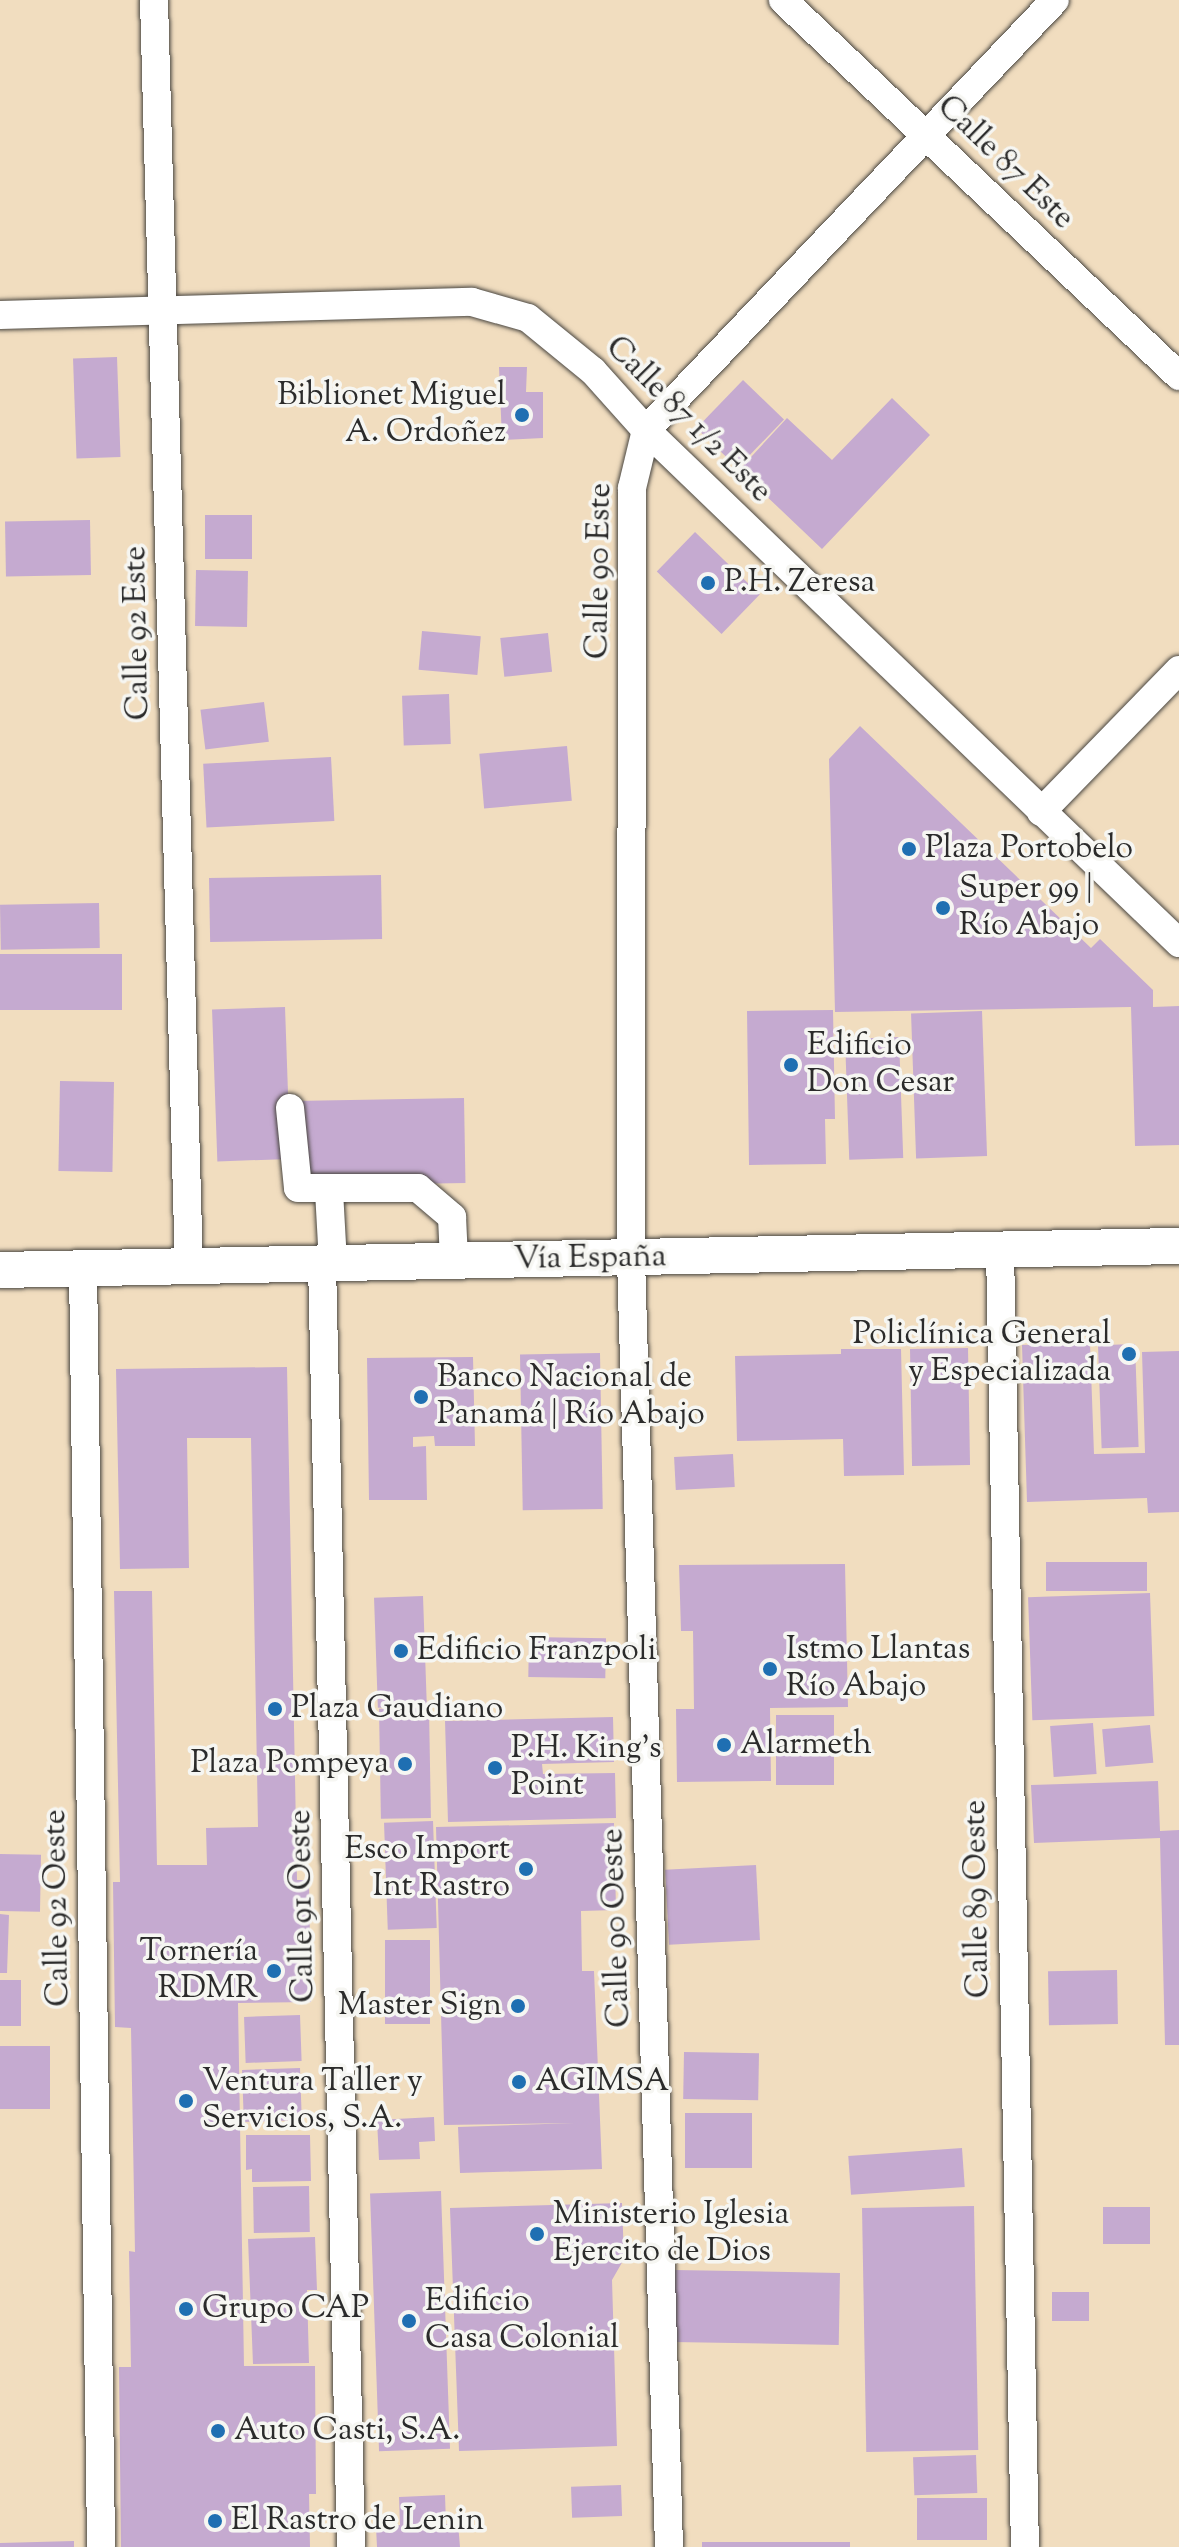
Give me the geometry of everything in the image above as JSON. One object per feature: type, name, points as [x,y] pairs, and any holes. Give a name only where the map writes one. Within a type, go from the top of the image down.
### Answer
[{"type":"main road","name":"Vía España","points":[[0,1270],[454,1260],[631,1260],[1179,1246]]},
{"type":"street","name":"Calle 92 Este","points":[[154,0],[189,1265]]},
{"type":"street","name":"Calle 87 Este","points":[[783,0],[1179,376]]},
{"type":"street","name":"Calle 90 Este","points":[[631,1260],[632,488],[646,430],[1055,0]]},
{"type":"street","name":"Calle 87 1/2 Este","points":[[0,315],[164,308],[491,304],[528,318],[554,336],[610,388],[646,430],[1179,943]]},
{"type":"street","points":[[1041,812],[1179,670]]},
{"type":"street","points":[[290,1108],[294,1181],[305,1190],[418,1188],[452,1217],[454,1260]]},
{"type":"street","name":"Calle 91 Oeste","points":[[329,1191],[351,2547]]},
{"type":"street","name":"Calle 89 Oeste","points":[[1000,1249],[1025,2547]]},
{"type":"street","name":"Calle 90 Oeste","points":[[631,1260],[669,2547]]},
{"type":"street","name":"Calle 92 Oeste","points":[[83,1268],[101,2547]]},
{"type":"building","points":[[117,357],[120,457],[77,458],[73,359]]},
{"type":"building","name":"Biblionet Miguel A. Ordoñez","points":[[499,367],[527,367],[526,392],[543,392],[543,438],[502,440]]},
{"type":"building","points":[[743,380],[784,420],[737,468],[696,428]]},
{"type":"building","points":[[892,398],[930,435],[822,549],[739,470],[787,418],[832,460]]},
{"type":"building","points":[[205,515],[252,515],[252,559],[205,559]]},
{"type":"building","points":[[90,520],[91,575],[6,576],[5,521]]},
{"type":"building","name":"P.H. Zeresa","points":[[695,532],[760,595],[722,634],[657,572]]},
{"type":"building","points":[[196,570],[248,571],[247,627],[195,626]]},
{"type":"building","points":[[422,631],[481,636],[477,675],[419,670]]},
{"type":"building","points":[[548,633],[552,672],[504,677],[500,638]]},
{"type":"building","points":[[449,694],[451,744],[404,746],[402,696]]},
{"type":"building","points":[[264,702],[269,742],[205,750],[200,710]]},
{"type":"building","name":"Plaza Portobelo","points":[[860,726],[1091,948],[1100,939],[1153,990],[1153,1007],[1179,1006],[1179,1145],[1135,1146],[1131,1007],[835,1012],[829,759]]},
{"type":"building","points":[[567,746],[572,801],[484,808],[479,754]]},
{"type":"building","points":[[331,757],[334,821],[207,828],[203,764]]},
{"type":"building","points":[[381,875],[382,939],[210,942],[209,878]]},
{"type":"building","points":[[99,903],[100,948],[1,950],[0,905]]},
{"type":"building","points":[[0,954],[122,954],[122,1010],[0,1010]]},
{"type":"building","points":[[285,1007],[290,1159],[217,1161],[212,1010]]},
{"type":"building","name":"Edificio Don Cesar","points":[[833,1010],[835,1119],[825,1119],[826,1164],[749,1165],[747,1011]]},
{"type":"building","points":[[982,1011],[987,1156],[916,1158],[911,1013]]},
{"type":"building","points":[[899,1037],[903,1158],[849,1160],[845,1039]]},
{"type":"building","points":[[60,1081],[114,1082],[112,1172],[58,1171]]},
{"type":"building","points":[[464,1098],[465,1183],[296,1186],[294,1101]]},
{"type":"building","points":[[1090,1343],[1094,1454],[1145,1453],[1142,1352],[1179,1351],[1179,1512],[1148,1513],[1147,1498],[1027,1502],[1022,1345]]},
{"type":"building","points":[[1135,1344],[1139,1447],[1102,1448],[1098,1345]]},
{"type":"building","points":[[968,1348],[970,1465],[912,1466],[910,1349]]},
{"type":"building","points":[[841,1349],[901,1349],[904,1475],[844,1476],[843,1439],[737,1441],[735,1356],[841,1354]]},
{"type":"building","points":[[600,1353],[603,1509],[523,1510],[520,1354]]},
{"type":"building","name":"Banco Nacional de Panamá | Río Abajo","points":[[473,1357],[475,1446],[435,1446],[434,1436],[413,1437],[413,1447],[426,1446],[427,1500],[369,1500],[367,1358]]},
{"type":"building","points":[[287,1367],[297,1880],[309,1880],[311,2002],[238,2003],[244,2366],[315,2366],[316,2494],[309,2494],[310,2547],[121,2547],[119,2367],[131,2367],[129,2251],[135,2252],[131,2028],[115,2027],[113,1882],[120,1882],[114,1591],[152,1591],[157,1865],[207,1865],[206,1828],[258,1827],[251,1438],[187,1438],[189,1568],[120,1569],[116,1369]]},
{"type":"building","points":[[733,1454],[735,1487],[676,1490],[674,1457]]},
{"type":"building","points":[[1046,1562],[1147,1562],[1147,1591],[1046,1591]]},
{"type":"building","points":[[845,1564],[848,1707],[770,1708],[771,1781],[677,1782],[676,1709],[694,1709],[693,1631],[681,1631],[679,1565]]},
{"type":"building","points":[[1150,1593],[1154,1716],[1032,1720],[1028,1597]]},
{"type":"building","name":"Edificio Franzpoli","points":[[423,1596],[427,1706],[378,1708],[374,1598]]},
{"type":"building","points":[[529,1637],[606,1638],[605,1678],[528,1677]]},
{"type":"building","name":"Plaza Pompeya","points":[[429,1708],[431,1818],[381,1819],[379,1709]]},
{"type":"building","points":[[776,1715],[834,1715],[834,1785],[776,1785]]},
{"type":"building","name":"P.H. King's Point","points":[[613,1717],[614,1762],[542,1764],[543,1774],[615,1773],[616,1818],[448,1822],[445,1721]]},
{"type":"building","points":[[1093,1723],[1097,1774],[1054,1777],[1050,1726]]},
{"type":"building","points":[[1150,1725],[1153,1763],[1105,1767],[1102,1729]]},
{"type":"building","points":[[1158,1781],[1160,1831],[1179,1830],[1179,2045],[1165,2045],[1160,1838],[1034,1843],[1031,1785]]},
{"type":"building","points":[[433,1821],[437,1928],[388,1930],[384,1823]]},
{"type":"building","points":[[614,1823],[616,1910],[581,1911],[582,1971],[594,1971],[602,2169],[460,2173],[458,2127],[575,2123],[444,2125],[436,1827]]},
{"type":"building","points":[[0,1854],[41,1855],[40,1912],[0,1911]]},
{"type":"building","points":[[756,1865],[760,1940],[669,1945],[665,1870]]},
{"type":"building","points":[[0,1914],[9,1915],[7,1973],[0,1973]]},
{"type":"building","points":[[385,1940],[430,1940],[430,2024],[385,2024]]},
{"type":"building","points":[[1117,1970],[1118,2024],[1049,2025],[1048,1971]]},
{"type":"building","points":[[0,1980],[21,1980],[21,2026],[0,2026]]},
{"type":"building","points":[[300,2015],[302,2061],[246,2063],[244,2017]]},
{"type":"building","points":[[0,2046],[50,2046],[50,2109],[0,2109]]},
{"type":"building","points":[[684,2052],[759,2053],[758,2100],[683,2099]]},
{"type":"building","points":[[300,2068],[302,2120],[244,2122],[242,2070]]},
{"type":"building","points":[[685,2113],[752,2113],[752,2168],[685,2168]]},
{"type":"building","points":[[434,2117],[435,2141],[419,2142],[420,2159],[379,2160],[377,2120]]},
{"type":"building","points":[[246,2135],[310,2135],[311,2181],[252,2182],[252,2169],[246,2170]]},
{"type":"building","points":[[962,2148],[965,2187],[851,2195],[848,2156]]},
{"type":"building","points":[[309,2186],[310,2232],[254,2233],[253,2187]]},
{"type":"building","name":"Edificio Casa Colonial","points":[[441,2191],[450,2449],[379,2451],[370,2193]]},
{"type":"building","points":[[622,2203],[624,2259],[612,2280],[617,2446],[459,2451],[450,2208]]},
{"type":"building","points":[[974,2206],[978,2450],[866,2452],[862,2208]]},
{"type":"building","points":[[1103,2207],[1150,2207],[1150,2244],[1103,2244]]},
{"type":"building","points":[[315,2237],[317,2290],[307,2290],[309,2363],[253,2364],[248,2239]]},
{"type":"building","points":[[674,2270],[840,2273],[839,2345],[673,2342]]},
{"type":"building","points":[[1052,2292],[1089,2292],[1089,2321],[1052,2321]]},
{"type":"building","points":[[976,2455],[977,2493],[914,2495],[913,2457]]},
{"type":"building","points":[[621,2485],[622,2516],[572,2518],[571,2487]]},
{"type":"building","points":[[445,2495],[446,2524],[458,2523],[460,2547],[377,2547],[376,2527],[400,2525],[399,2497]]},
{"type":"building","points":[[917,2498],[987,2498],[987,2540],[917,2540]]},
{"type":"building","points":[[74,2541],[74,2547],[0,2547],[0,2543]]},
{"type":"building","points":[[702,2542],[850,2542],[850,2547],[702,2547]]},
{"type":"place","name":"Biblionet Miguel A. Ordoñez","points":[[522,415]]},
{"type":"place","name":"P.H. Zeresa","points":[[708,583]]},
{"type":"place","name":"Plaza Portobelo","points":[[909,849]]},
{"type":"place","name":"Super 99 | Río Abajo","points":[[943,908]]},
{"type":"place","name":"Edificio Don Cesar","points":[[791,1065]]},
{"type":"place","name":"Policlínica General y Especializada","points":[[1129,1354]]},
{"type":"place","name":"Banco Nacional de Panamá | Río Abajo","points":[[421,1397]]},
{"type":"place","name":"Edificio Franzpoli","points":[[401,1651]]},
{"type":"place","name":"Istmo Llantas Río Abajo","points":[[770,1669]]},
{"type":"place","name":"Plaza Gaudiano","points":[[275,1709]]},
{"type":"place","name":"Alarmeth","points":[[724,1745]]},
{"type":"place","name":"Plaza Pompeya","points":[[405,1764]]},
{"type":"place","name":"P.H. King's Point","points":[[495,1768]]},
{"type":"place","name":"Esco Import Int Rastro","points":[[526,1869]]},
{"type":"place","name":"Tornería RDMR","points":[[274,1971]]},
{"type":"place","name":"Master Sign","points":[[518,2006]]},
{"type":"place","name":"AGIMSA","points":[[519,2082]]},
{"type":"place","name":"Ventura Taller y Servicios, S.A.","points":[[186,2101]]},
{"type":"place","name":"Ministerio Iglesia Ejercito de Dios","points":[[537,2234]]},
{"type":"place","name":"Grupo CAP","points":[[186,2309]]},
{"type":"place","name":"Edificio Casa Colonial","points":[[409,2321]]},
{"type":"place","name":"Auto Casti, S.A.","points":[[218,2431]]},
{"type":"place","name":"El Rastro de Lenin","points":[[215,2521]]}]
